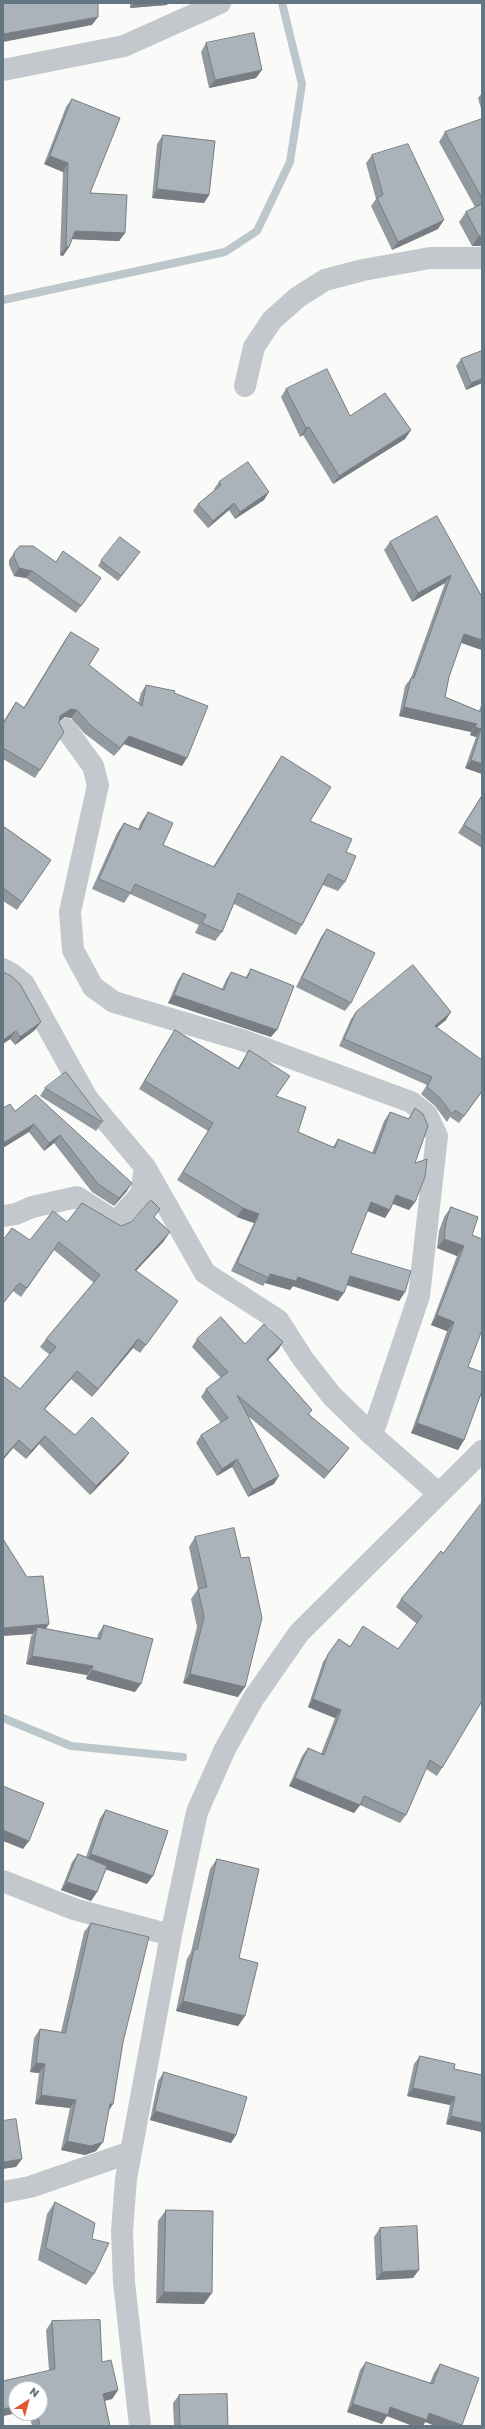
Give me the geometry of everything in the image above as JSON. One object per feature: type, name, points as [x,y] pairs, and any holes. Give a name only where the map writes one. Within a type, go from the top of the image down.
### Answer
[{"type":"street","points":[[3,70],[124,46],[220,3]]},
{"type":"street","points":[[245,386],[254,347],[272,320],[298,297],[325,280],[363,270],[430,258],[482,258]]},
{"type":"street","points":[[66,729],[94,766],[98,785],[70,912],[73,950],[93,987],[114,1002],[242,1040],[410,1102],[427,1115],[437,1136],[419,1296],[372,1435]]},
{"type":"street","points":[[3,969],[24,984],[87,1098],[145,1167],[204,1273],[278,1320],[303,1359],[332,1396],[372,1435],[438,1493]]},
{"type":"street","points":[[3,1216],[16,1214],[32,1207],[77,1197],[116,1222],[141,1194],[145,1167]]},
{"type":"street","points":[[140,2426],[124,2282],[122,2231],[126,2179],[171,1935],[197,1812],[224,1749],[253,1699],[299,1633],[438,1493],[482,1451]]},
{"type":"street","points":[[3,1881],[74,1909],[171,1935]]},
{"type":"street","points":[[3,2192],[30,2187],[131,2152]]},
{"type":"building","points":[[3,3],[98,3],[98,17],[3,34]]},
{"type":"building","points":[[254,33],[262,70],[215,80],[206,43]]},
{"type":"building","points":[[72,99],[120,118],[90,193],[127,195],[125,233],[75,231],[69,247],[66,247],[68,163],[50,156]]},
{"type":"building","points":[[482,119],[482,198],[445,132]]},
{"type":"building","points":[[163,135],[215,141],[209,195],[157,189]]},
{"type":"building","points":[[408,144],[444,220],[398,242],[377,198],[383,195],[372,155]]},
{"type":"building","points":[[482,204],[482,236],[479,236],[466,212]]},
{"type":"building","points":[[482,351],[482,379],[471,383],[461,359]]},
{"type":"building","points":[[327,369],[350,416],[385,393],[411,430],[339,476],[309,427],[306,428],[286,389]]},
{"type":"building","points":[[248,462],[269,492],[240,512],[234,503],[213,521],[198,504],[221,485],[219,482]]},
{"type":"building","points":[[437,516],[482,597],[482,640],[464,634],[449,677],[445,697],[481,712],[482,710],[482,764],[471,760],[481,729],[475,727],[477,724],[404,707],[411,678],[414,678],[451,575],[418,593],[390,542]]},
{"type":"building","points":[[120,537],[140,552],[121,576],[101,561]]},
{"type":"building","points":[[20,546],[33,546],[56,562],[63,551],[101,578],[81,606],[32,571],[19,568],[14,557],[14,553]]},
{"type":"building","points":[[71,632],[99,649],[89,665],[142,706],[146,685],[175,691],[174,693],[208,706],[187,758],[129,736],[120,748],[90,725],[77,710],[71,709],[60,716],[59,723],[64,732],[40,770],[3,748],[3,724],[16,702],[24,708]]},
{"type":"building","points":[[282,756],[331,787],[310,821],[352,839],[346,852],[356,856],[345,882],[328,874],[302,925],[238,893],[222,932],[202,923],[206,915],[135,884],[131,893],[99,879],[124,823],[140,830],[148,812],[173,823],[163,845],[214,867]]},
{"type":"building","points":[[482,796],[482,836],[464,825]]},
{"type":"building","points":[[3,826],[51,860],[22,902],[3,888]]},
{"type":"building","points":[[327,929],[375,953],[351,1003],[302,978]]},
{"type":"building","points":[[413,965],[451,1012],[435,1026],[482,1060],[482,1091],[464,1116],[455,1110],[452,1114],[440,1098],[427,1087],[432,1077],[344,1039],[356,1012]]},
{"type":"building","points":[[251,969],[294,986],[277,1030],[174,995],[183,973],[224,990],[231,972],[247,978]]},
{"type":"building","points":[[3,972],[11,976],[20,984],[41,1022],[20,1037],[16,1031],[3,1040]]},
{"type":"building","points":[[175,1030],[239,1069],[249,1050],[290,1076],[276,1096],[306,1107],[298,1132],[335,1148],[338,1139],[375,1154],[390,1112],[409,1119],[415,1108],[423,1114],[428,1126],[415,1163],[427,1159],[425,1177],[415,1202],[396,1195],[390,1210],[371,1202],[351,1253],[411,1271],[405,1292],[350,1276],[344,1293],[298,1277],[296,1281],[270,1274],[269,1278],[237,1263],[259,1214],[243,1208],[183,1172],[213,1123],[145,1081]]},
{"type":"building","points":[[66,1072],[103,1121],[102,1122],[45,1088]]},
{"type":"building","points":[[36,1095],[132,1183],[119,1198],[98,1184],[60,1135],[49,1143],[34,1124],[3,1143],[3,1108],[10,1104],[15,1111]]},
{"type":"building","points":[[151,1200],[160,1209],[154,1217],[170,1232],[135,1270],[178,1301],[146,1345],[138,1339],[98,1389],[77,1371],[44,1409],[75,1435],[92,1417],[129,1453],[96,1486],[45,1436],[31,1451],[19,1440],[3,1458],[3,1376],[20,1389],[56,1347],[46,1339],[100,1275],[59,1242],[27,1288],[19,1283],[3,1303],[3,1240],[12,1228],[30,1240],[53,1211],[67,1222],[82,1203],[121,1226],[131,1222]]},
{"type":"building","points":[[451,1207],[478,1217],[472,1235],[482,1239],[482,1330],[468,1367],[482,1372],[482,1391],[464,1440],[417,1423],[454,1322],[437,1315],[464,1246],[444,1239],[446,1222]]},
{"type":"building","points":[[221,1317],[245,1344],[264,1324],[283,1342],[267,1359],[312,1410],[308,1414],[349,1448],[329,1472],[237,1395],[279,1476],[253,1490],[237,1459],[222,1469],[201,1435],[228,1418],[206,1389],[228,1372],[197,1339]]},
{"type":"building","points":[[481,1504],[482,1701],[442,1768],[430,1760],[406,1815],[364,1796],[360,1805],[295,1778],[308,1748],[324,1755],[341,1710],[313,1699],[328,1654],[339,1639],[350,1647],[363,1626],[398,1649],[422,1616],[401,1599],[441,1551],[443,1553]]},
{"type":"building","points":[[234,1528],[241,1558],[249,1557],[262,1618],[245,1687],[190,1674],[204,1617],[198,1589],[207,1587],[195,1537]]},
{"type":"building","points":[[3,1539],[27,1577],[43,1576],[49,1624],[3,1628]]},
{"type":"building","points":[[104,1625],[153,1639],[141,1684],[92,1670],[93,1666],[32,1656],[37,1627],[100,1639]]},
{"type":"building","points":[[3,1786],[44,1803],[29,1841],[3,1830]]},
{"type":"building","points":[[106,1810],[168,1831],[153,1876],[91,1854]]},
{"type":"building","points":[[78,1854],[107,1866],[97,1892],[67,1882]]},
{"type":"building","points":[[217,1859],[259,1869],[239,1958],[258,1963],[245,2016],[183,2001],[194,1949],[197,1949]]},
{"type":"building","points":[[91,1923],[149,1937],[123,2042],[113,2104],[110,2104],[103,2142],[91,2146],[67,2141],[76,2100],[41,2095],[45,2064],[36,2063],[40,2029],[65,2033]]},
{"type":"building","points":[[420,2056],[455,2064],[454,2069],[482,2075],[482,2123],[451,2116],[455,2097],[413,2088]]},
{"type":"building","points":[[164,2072],[247,2097],[236,2135],[155,2111]]},
{"type":"building","points":[[16,2119],[22,2159],[3,2162],[3,2121]]},
{"type":"building","points":[[55,2202],[95,2223],[92,2239],[109,2243],[94,2274],[46,2248]]},
{"type":"building","points":[[166,2210],[213,2211],[212,2293],[164,2292]]},
{"type":"building","points":[[417,2226],[419,2270],[382,2272],[380,2228]]},
{"type":"building","points":[[100,2320],[102,2362],[111,2360],[118,2390],[103,2394],[110,2426],[40,2426],[39,2421],[48,2421],[48,2381],[8,2381],[8,2408],[3,2409],[3,2381],[55,2369],[52,2321]]},
{"type":"building","points":[[366,2362],[433,2384],[440,2364],[479,2378],[462,2425],[429,2413],[427,2420],[390,2407],[388,2415],[353,2404]]},
{"type":"building","points":[[227,2394],[228,2426],[180,2426],[179,2395]]},
{"type":"waterway","points":[[3,300],[225,252],[257,231],[290,162],[302,84],[282,3]]},
{"type":"waterway","points":[[3,1718],[71,1746],[183,1757]]}]
